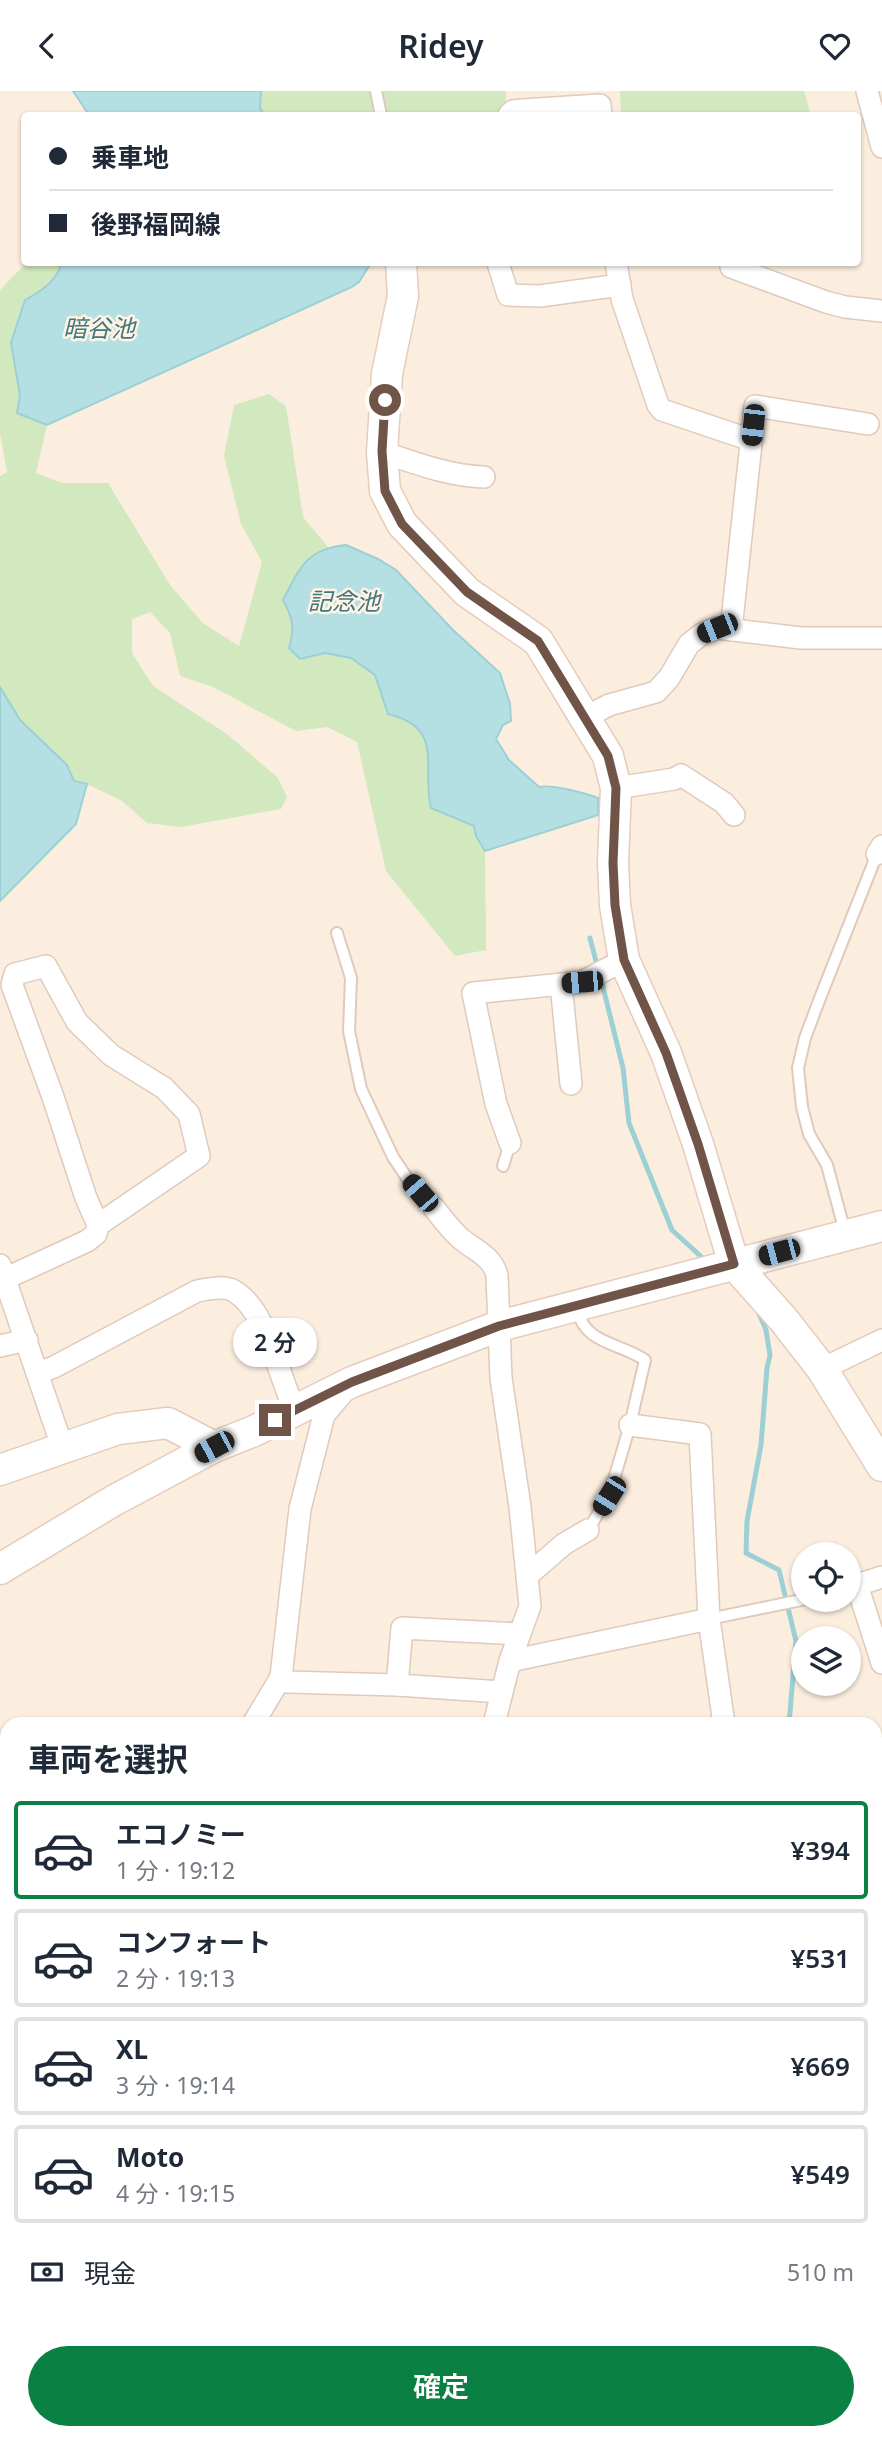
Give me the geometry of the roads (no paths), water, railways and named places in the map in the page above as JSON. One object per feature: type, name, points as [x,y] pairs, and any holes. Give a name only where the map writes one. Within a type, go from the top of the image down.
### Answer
[{"type":"street","points":[[867,91],[882,147]]},
{"type":"street","points":[[512,112],[600,105],[601,112]]},
{"type":"street","points":[[401,266],[403,296],[387,374],[382,451],[385,491],[402,524],[467,592],[538,641],[608,756],[616,788],[613,863],[615,905],[624,960],[666,1053],[698,1144],[734,1264],[783,1319],[822,1369],[882,1467]]},
{"type":"street","points":[[499,266],[508,295],[540,296],[620,285]]},
{"type":"street","points":[[617,266],[620,285],[658,405],[662,410],[751,440]]},
{"type":"street","points":[[731,267],[826,302],[882,311]]},
{"type":"street","points":[[731,630],[755,406],[868,423]]},
{"type":"street","points":[[382,451],[436,470],[469,477],[484,477]]},
{"type":"street","points":[[586,717],[609,705],[656,692],[669,678],[689,644],[717,628],[801,638],[882,638]]},
{"type":"street","points":[[616,788],[674,779],[681,775],[724,803],[734,815]]},
{"type":"street","points":[[510,1143],[496,1104],[472,993],[590,980],[624,960]]},
{"type":"street","points":[[62,1449],[27,1341],[2,1275],[88,1241],[96,1234],[98,1225],[86,1198],[12,985],[15,974],[46,966],[77,1022],[111,1055],[164,1088],[189,1114],[200,1156],[98,1225]]},
{"type":"street","points":[[561,984],[571,1084]]},
{"type":"street","points":[[433,1208],[460,1238],[485,1253],[494,1265],[497,1275],[501,1378],[520,1507],[530,1606],[510,1661],[496,1717]]},
{"type":"street","points":[[0,1569],[113,1501],[214,1447],[352,1382],[499,1326],[882,1226]]},
{"type":"street","points":[[38,1373],[197,1290],[233,1290],[254,1308],[295,1410]]},
{"type":"street","points":[[822,1369],[882,1340]]},
{"type":"street","points":[[0,1346],[27,1341]]},
{"type":"street","points":[[257,1717],[279,1680],[300,1509],[324,1415],[352,1382]]},
{"type":"street","points":[[0,1470],[118,1429],[168,1423],[214,1447]]},
{"type":"street","points":[[630,1425],[699,1434],[709,1619],[723,1717]]},
{"type":"street","points":[[527,1576],[564,1544],[588,1530]]},
{"type":"street","points":[[861,1584],[882,1577]]},
{"type":"street","points":[[861,1607],[882,1663]]},
{"type":"street","points":[[510,1661],[709,1619]]},
{"type":"street","points":[[397,1685],[402,1628],[520,1634]]},
{"type":"street","points":[[279,1680],[502,1692]]},
{"type":"lane","points":[[376,91],[380,112]]},
{"type":"lane","points":[[846,1235],[830,1175],[809,1134],[802,1107],[798,1068],[805,1038],[820,998],[880,850]]},
{"type":"lane","points":[[337,933],[351,978],[349,1031],[361,1089],[393,1157],[433,1208]]},
{"type":"lane","points":[[503,1166],[510,1143]]},
{"type":"lane","points":[[576,1306],[580,1322],[588,1333],[645,1360],[630,1425],[609,1496],[588,1530]]},
{"type":"lane","points":[[709,1619],[791,1602]]},
{"type":"water","points":[[73,91],[261,91],[262,112],[87,112]]},
{"type":"water","name":"暗谷池","points":[[60,266],[369,266],[359,282],[352,287],[47,425],[17,413],[20,395],[11,343],[25,300],[48,285]]},
{"type":"water","name":"記念池","points":[[346,545],[396,570],[453,630],[500,673],[510,704],[511,721],[503,725],[496,739],[509,760],[539,787],[560,788],[598,798],[598,815],[485,851],[476,836],[474,826],[431,808],[428,751],[424,739],[418,729],[406,720],[388,714],[375,675],[351,658],[325,653],[300,659],[289,648],[292,623],[283,600],[294,578],[313,556],[333,547]]},
{"type":"water","points":[[0,687],[20,720],[67,765],[74,781],[87,784],[76,824],[0,901]]},
{"type":"waterway","points":[[590,938],[598,969]]},
{"type":"waterway","points":[[601,979],[623,1068],[629,1123],[672,1230],[706,1261]]},
{"type":"waterway","points":[[758,1311],[766,1330],[770,1355],[761,1445],[747,1521],[746,1553],[779,1570],[796,1641],[790,1717]]}]
